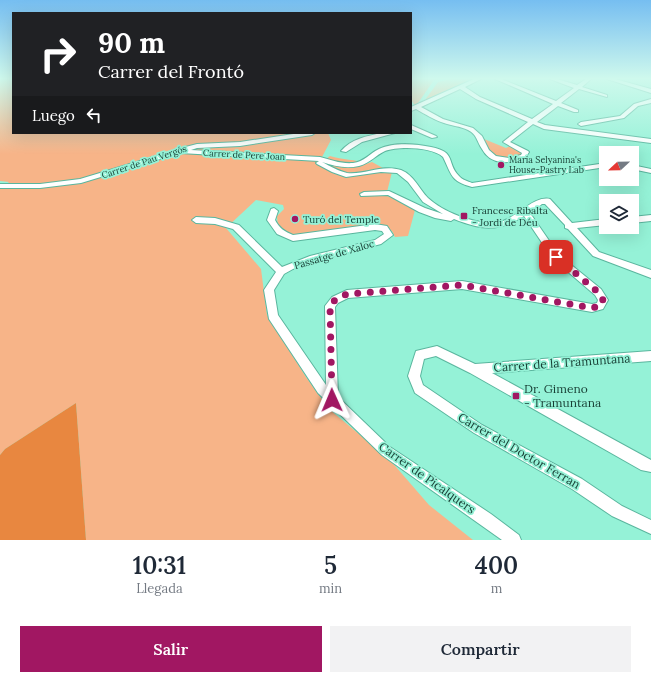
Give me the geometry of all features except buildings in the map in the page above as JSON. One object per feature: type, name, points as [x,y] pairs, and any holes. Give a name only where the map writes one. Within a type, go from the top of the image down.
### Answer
[{"type":"street","points":[[491,104],[531,123],[553,129],[651,141]]},
{"type":"street","points":[[414,108],[432,117],[469,128],[477,133],[482,139],[485,150],[499,160],[518,159],[526,154],[526,152],[520,148],[506,142],[557,104]]},
{"type":"street","points":[[558,104],[576,111]]},
{"type":"street","points":[[581,124],[622,117],[639,104]]},
{"type":"street","points":[[412,128],[434,137]]},
{"type":"street","points":[[412,132],[420,132]]},
{"type":"street","name":"Carrer de Pau Vergós","points":[[0,186],[40,186],[81,181],[111,173],[176,151],[197,146],[240,144],[305,134]]},
{"type":"street","points":[[344,151],[350,144],[357,141],[388,134]]},
{"type":"street","name":"Carrer de Pere Joan","points":[[176,151],[312,158],[320,159],[339,166],[356,166],[381,151],[394,147],[431,149],[445,155],[454,175],[461,181],[472,185],[599,165]]},
{"type":"street","points":[[312,158],[329,169],[349,175],[385,170],[399,172],[409,178],[427,201],[440,210],[464,220]]},
{"type":"street","points":[[639,168],[651,171]]},
{"type":"street","points":[[364,194],[390,193],[438,216],[489,225],[500,225],[540,202],[547,201],[568,226],[596,254],[651,274]]},
{"type":"street","name":"Passatge de Xaloc","points":[[274,211],[271,220],[275,229],[285,236],[293,238],[375,227],[384,228],[389,234],[378,242],[310,260],[281,272]]},
{"type":"street","points":[[332,400],[330,306],[335,300],[347,294],[462,285],[592,308],[600,306],[603,300],[598,292],[556,257],[525,211]]},
{"type":"street","points":[[639,219],[651,218]]},
{"type":"street","points":[[196,220],[215,221],[236,227],[281,272]]},
{"type":"street","points":[[568,226],[599,223]]},
{"type":"street","name":"Carrer de Picalquers","points":[[281,272],[269,290],[273,316],[322,389],[386,451],[486,519],[514,540]]},
{"type":"street","name":"Carrer del Doctor Ferran","points":[[474,369],[437,351],[420,355],[414,376],[419,389],[478,429],[577,484],[616,511],[651,527]]},
{"type":"street","name":"Carrer de la Tramuntana","points":[[474,369],[651,356]]},
{"type":"street","points":[[474,369],[640,462],[651,466]]},
{"type":"shaded area","points":[[0,104],[12,104],[12,134],[328,134],[331,140],[322,157],[326,159],[330,156],[366,164],[372,162],[383,168],[377,169],[383,173],[392,172],[386,196],[393,197],[415,210],[408,236],[395,237],[392,231],[381,226],[297,236],[288,235],[278,228],[277,216],[284,209],[283,205],[256,200],[226,228],[261,269],[267,315],[306,377],[329,409],[390,460],[429,505],[473,540],[86,540],[76,403],[5,449],[0,455],[0,189],[9,182],[0,181]]},
{"type":"shaded area","points":[[484,139],[506,148],[510,146],[522,151],[523,155],[504,159],[489,152]]},
{"type":"shaded area","points":[[76,403],[86,540],[0,540],[0,455],[5,449]]},
{"type":"place","name":"Maria Selyanina's House-Pastry Lab","points":[[501,165]]},
{"type":"place","name":"Francesc Ribalta - Jordi de Déu","points":[[464,216]]},
{"type":"place","name":"Turó del Temple","points":[[295,219]]},
{"type":"place","name":"Dr. Gimeno - Tramuntana","points":[[516,396]]},
{"type":"route","points":[[332,400],[330,306],[335,300],[347,294],[462,285],[592,308],[600,306],[603,300],[598,292],[556,257]]}]
